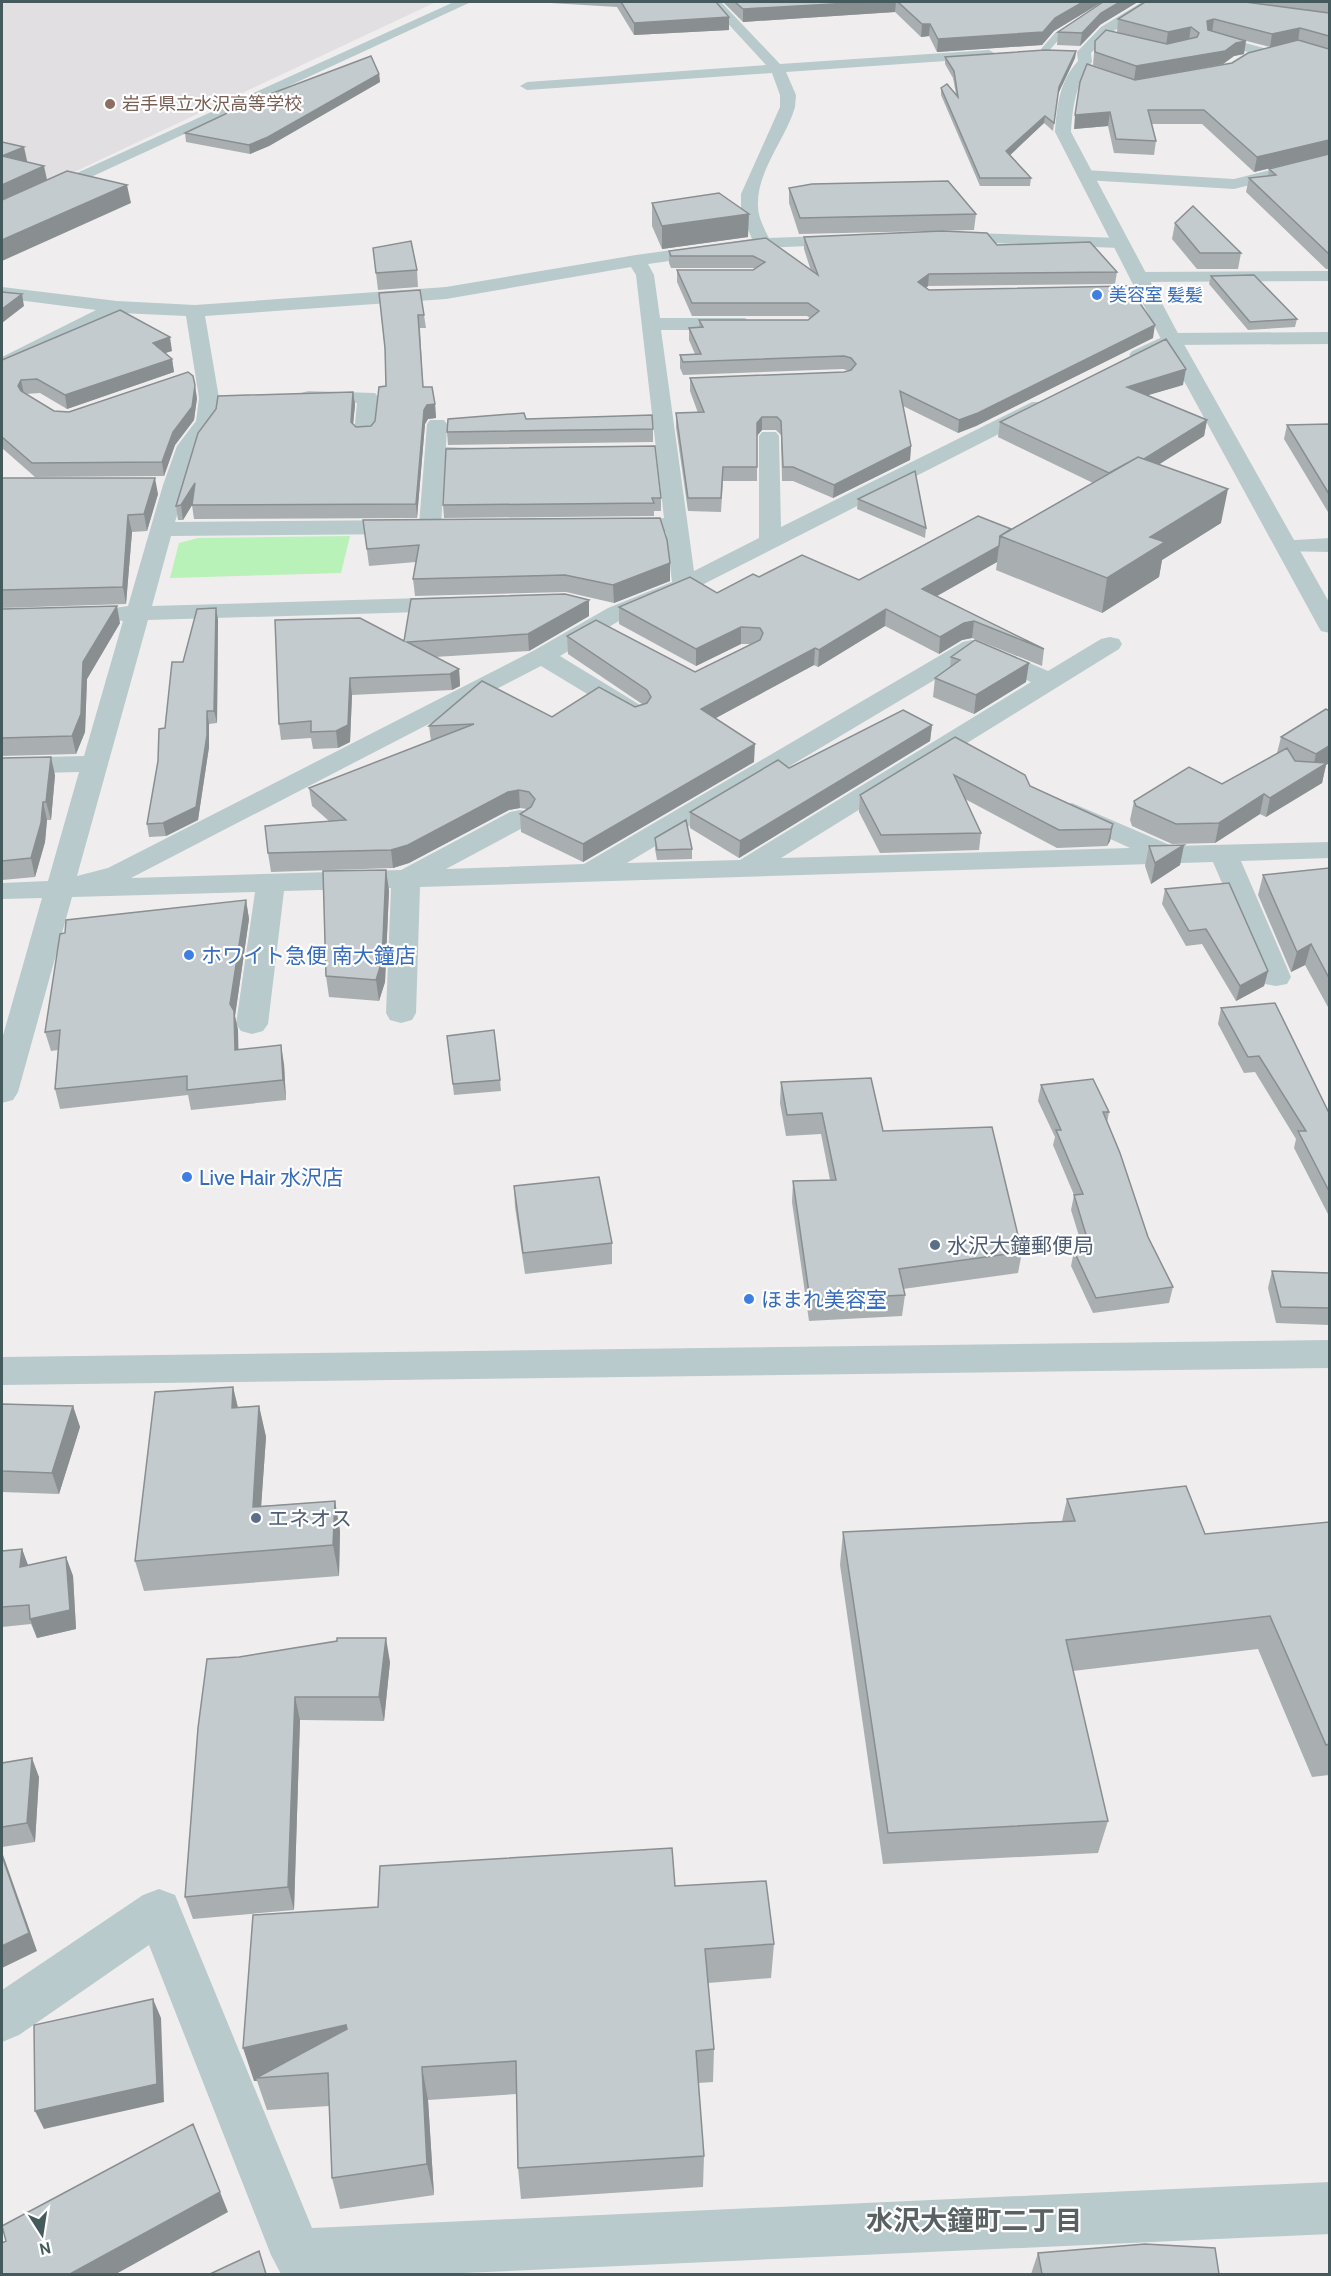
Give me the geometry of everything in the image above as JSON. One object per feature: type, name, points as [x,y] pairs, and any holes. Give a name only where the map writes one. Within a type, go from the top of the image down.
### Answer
[{"type":"street","points":[[2,213],[464,2]]},
{"type":"street","points":[[714,2],[776,69],[789,95],[788,108],[756,173],[749,207],[762,243]]},
{"type":"street","points":[[1039,51],[1084,52],[1100,36],[1150,2]]},
{"type":"street","points":[[1100,36],[1120,39]]},
{"type":"street","points":[[1212,38],[1270,54]]},
{"type":"street","points":[[1240,62],[1288,49]]},
{"type":"street","points":[[1084,52],[1085,62],[1078,68],[1066,94],[1062,132],[1171,339],[1329,626]]},
{"type":"street","points":[[527,86],[1010,53]]},
{"type":"street","points":[[1078,68],[1097,72]]},
{"type":"street","points":[[1085,175],[1234,184],[1329,160]]},
{"type":"street","points":[[929,237],[1120,243]]},
{"type":"street","points":[[2,292],[117,308],[195,311],[446,293],[640,268],[762,243],[869,239]]},
{"type":"street","points":[[640,268],[666,275]]},
{"type":"street","points":[[640,268],[651,324],[684,585]]},
{"type":"street","points":[[1125,292],[1144,285],[1328,278]]},
{"type":"street","points":[[2,364],[117,308]]},
{"type":"street","points":[[2,1092],[174,485],[188,447],[206,421],[209,398],[195,311]]},
{"type":"street","points":[[651,324],[762,324]]},
{"type":"street","points":[[1119,365],[1171,339],[1329,338]]},
{"type":"street","points":[[183,378],[205,371]]},
{"type":"street","points":[[658,384],[681,383]]},
{"type":"street","points":[[288,397],[368,397],[364,434]]},
{"type":"street","points":[[209,398],[232,398]]},
{"type":"street","points":[[58,890],[118,874],[542,656],[604,620],[684,585],[1055,398]]},
{"type":"street","points":[[430,527],[437,424]]},
{"type":"street","points":[[769,436],[770,542]]},
{"type":"street","points":[[644,450],[667,450]]},
{"type":"street","points":[[435,454],[516,453]]},
{"type":"street","points":[[150,485],[174,485]]},
{"type":"street","points":[[594,525],[676,525]]},
{"type":"street","points":[[161,529],[454,526]]},
{"type":"street","points":[[1286,546],[1329,545]]},
{"type":"street","points":[[92,614],[482,603]]},
{"type":"street","points":[[747,868],[1110,644]]},
{"type":"street","points":[[590,873],[972,647],[1049,681]]},
{"type":"street","points":[[542,656],[636,714]]},
{"type":"street","points":[[2,766],[94,764]]},
{"type":"street","points":[[1048,799],[1169,855]]},
{"type":"street","points":[[406,879],[520,818]]},
{"type":"street","points":[[2,891],[1329,850]]},
{"type":"street","points":[[1224,854],[1276,977]]},
{"type":"street","points":[[400,1013],[406,879]]},
{"type":"street","points":[[252,1024],[271,883]]},
{"type":"street","points":[[2,1371],[1329,1354]]},
{"type":"street","points":[[2,2018],[159,1911],[301,2265],[1329,2208]]},
{"type":"lane","points":[[1039,51],[1058,35],[1110,2]]},
{"type":"shaded area","name":"岩手県立水沢高等学校","points":[[2,2],[436,2],[2,206]]},
{"type":"green space","points":[[350,536],[341,573],[170,578],[179,543],[198,538]]},
{"type":"building","points":[[621,2],[716,2],[729,17],[634,23]]},
{"type":"building","points":[[735,2],[867,2],[743,9]]},
{"type":"building","points":[[898,2],[1083,2],[1055,18],[1043,32],[938,39],[930,24],[922,24]]},
{"type":"building","points":[[1103,2],[1120,2],[1101,13],[1082,33],[1058,32]]},
{"type":"building","points":[[1145,2],[1245,2],[1329,13],[1329,36],[1300,28],[1272,34],[1214,19],[1207,21],[1208,30],[1246,41],[1236,43],[1225,51],[1136,66],[1095,52],[1095,41],[1106,30],[1167,44],[1197,37],[1199,33],[1191,27],[1168,32],[1118,19]]},
{"type":"building","points":[[1298,40],[1329,49],[1329,140],[1257,157],[1204,110],[1148,110],[1156,141],[1116,139],[1110,112],[1075,115],[1080,82],[1087,64],[1135,80],[1232,63],[1248,53]]},
{"type":"building","points":[[1045,50],[1076,51],[1059,87],[1054,123],[1045,116],[1006,151],[1031,178],[980,178],[941,88],[947,84],[958,97],[954,71],[945,57]]},
{"type":"building","points":[[371,56],[379,74],[268,137],[249,145],[185,133],[257,99]]},
{"type":"building","points":[[2,142],[24,147],[2,156]]},
{"type":"building","points":[[1329,154],[1329,254],[1249,178],[1276,175],[1269,169]]},
{"type":"building","points":[[2,156],[44,166],[2,185]]},
{"type":"building","points":[[67,171],[127,185],[2,240],[2,200]]},
{"type":"building","points":[[948,181],[976,214],[800,218],[789,188],[812,184]]},
{"type":"building","points":[[719,193],[749,214],[662,226],[652,203]]},
{"type":"building","points":[[1193,206],[1241,253],[1200,253],[1175,223]]},
{"type":"building","points":[[942,231],[987,233],[997,245],[1090,242],[1117,272],[929,274],[918,282],[929,290],[1128,286],[1155,325],[978,413],[959,420],[900,391],[911,446],[834,485],[793,467],[783,467],[781,421],[777,417],[762,417],[757,423],[757,467],[723,467],[721,498],[688,498],[676,413],[704,412],[690,378],[844,372],[851,370],[856,364],[851,358],[844,356],[683,362],[680,355],[701,354],[689,328],[703,327],[699,320],[808,320],[819,311],[808,303],[692,303],[677,270],[753,270],[765,262],[753,256],[671,256],[669,251],[766,238],[818,275],[804,237]]},
{"type":"building","points":[[411,241],[417,270],[376,273],[373,248]]},
{"type":"building","points":[[1254,275],[1297,319],[1250,322],[1211,276]]},
{"type":"building","points":[[420,290],[424,315],[418,315],[423,387],[432,387],[435,404],[427,405],[424,410],[416,504],[192,505],[195,483],[181,505],[176,506],[198,433],[216,409],[218,396],[353,392],[351,422],[356,427],[371,426],[375,421],[379,387],[386,386],[385,348],[379,293]]},
{"type":"building","points":[[2,292],[22,294],[2,309]]},
{"type":"building","points":[[120,310],[170,337],[153,343],[172,359],[65,395],[37,379],[21,380],[18,386],[21,391],[54,411],[69,412],[188,372],[193,376],[195,385],[192,407],[173,432],[162,462],[32,463],[2,437],[2,360]]},
{"type":"building","points":[[1166,339],[1186,369],[1127,387],[1207,420],[1144,459],[1138,457],[1109,473],[1000,422]]},
{"type":"building","points":[[524,413],[526,419],[652,415],[653,429],[447,432],[448,419]]},
{"type":"building","points":[[1329,424],[1329,494],[1287,425]]},
{"type":"building","points":[[655,446],[661,498],[652,498],[654,503],[443,505],[446,449]]},
{"type":"building","points":[[1138,457],[1228,489],[1150,537],[1165,542],[1107,578],[1000,536]]},
{"type":"building","points":[[915,471],[926,528],[858,499]]},
{"type":"building","points":[[2,478],[155,478],[144,514],[128,515],[123,587],[2,590]]},
{"type":"building","points":[[978,516],[1011,529],[1000,536],[999,546],[922,589],[1044,649],[974,621],[964,623],[940,637],[886,609],[819,650],[815,648],[701,709],[755,744],[583,844],[520,814],[531,807],[535,799],[529,792],[519,790],[508,792],[408,845],[391,850],[268,853],[265,826],[346,820],[309,788],[474,724],[429,726],[482,681],[552,717],[599,687],[635,707],[647,703],[651,697],[647,690],[567,636],[596,620],[695,672],[760,640],[763,633],[760,628],[741,627],[696,649],[619,607],[690,577],[717,593],[753,574],[759,577],[802,555],[859,580]]},
{"type":"building","points":[[660,518],[667,540],[670,563],[613,585],[565,575],[413,579],[419,545],[367,549],[363,520]]},
{"type":"building","points":[[565,594],[589,600],[528,634],[407,642],[459,669],[450,674],[350,678],[348,725],[336,731],[311,732],[311,721],[279,724],[275,620],[360,618],[404,641],[411,599]]},
{"type":"building","points":[[117,606],[83,662],[81,714],[72,736],[2,738],[2,609]]},
{"type":"building","points":[[216,608],[214,711],[207,711],[207,735],[196,807],[163,823],[147,824],[158,761],[159,729],[165,728],[172,662],[183,662],[197,609]]},
{"type":"building","points":[[975,640],[1029,663],[976,695],[935,678],[960,660],[951,657]]},
{"type":"building","points":[[1326,709],[1329,711],[1329,746],[1316,754],[1281,737]]},
{"type":"building","points":[[903,710],[932,725],[740,841],[690,812],[778,760],[789,768]]},
{"type":"building","points":[[955,737],[1025,775],[1030,786],[1113,824],[1111,829],[1059,830],[954,775],[981,833],[881,835],[860,795]]},
{"type":"building","points":[[1287,748],[1295,761],[1327,763],[1270,798],[1264,794],[1219,823],[1176,824],[1136,806],[1134,801],[1189,767],[1222,784]]},
{"type":"building","points":[[51,757],[46,802],[43,802],[41,823],[31,858],[2,861],[2,758]]},
{"type":"building","points":[[686,820],[692,849],[657,850],[655,838]]},
{"type":"building","points":[[1184,845],[1155,863],[1149,846]]},
{"type":"building","points":[[1329,868],[1329,978],[1311,944],[1297,952],[1263,875]]},
{"type":"building","points":[[386,870],[382,961],[376,980],[326,976],[323,871]]},
{"type":"building","points":[[1229,883],[1268,971],[1240,986],[1206,929],[1189,931],[1165,889]]},
{"type":"building","points":[[246,900],[230,1004],[234,1011],[235,1050],[281,1045],[283,1080],[187,1090],[187,1076],[55,1089],[60,1030],[45,1032],[60,934],[65,933],[66,920]]},
{"type":"building","points":[[1275,1003],[1329,1113],[1329,1191],[1298,1131],[1306,1131],[1259,1056],[1248,1057],[1221,1008]]},
{"type":"building","points":[[494,1030],[500,1080],[453,1084],[447,1036]]},
{"type":"building","points":[[871,1078],[883,1131],[992,1127],[1022,1252],[899,1269],[905,1295],[810,1300],[793,1181],[836,1180],[822,1113],[787,1115],[781,1082]]},
{"type":"building","points":[[1093,1079],[1109,1112],[1103,1112],[1120,1153],[1148,1237],[1173,1287],[1096,1298],[1074,1251],[1090,1248],[1074,1195],[1083,1194],[1056,1130],[1061,1130],[1041,1085]]},
{"type":"building","points":[[599,1177],[612,1243],[523,1253],[514,1186]]},
{"type":"building","points":[[1272,1271],[1329,1273],[1329,1308],[1281,1307]]},
{"type":"building","points":[[233,1387],[232,1408],[259,1406],[253,1507],[335,1501],[333,1545],[135,1561],[155,1392]]},
{"type":"building","points":[[2,1404],[73,1406],[52,1473],[2,1471]]},
{"type":"building","points":[[1186,1486],[1205,1534],[1329,1522],[1329,1744],[1326,1745],[1270,1616],[1066,1640],[1108,1821],[888,1833],[843,1532],[1075,1521],[1067,1499]]},
{"type":"building","points":[[22,1549],[20,1567],[66,1557],[70,1610],[30,1619],[29,1605],[2,1607],[2,1551]]},
{"type":"building","points":[[337,1638],[386,1638],[379,1697],[295,1697],[288,1887],[185,1897],[198,1728],[207,1659],[239,1657],[337,1641]]},
{"type":"building","points":[[32,1758],[27,1823],[2,1827],[2,1763]]},
{"type":"building","points":[[672,1848],[675,1886],[766,1881],[774,1944],[705,1949],[714,2049],[696,2051],[704,2156],[518,2168],[516,2061],[422,2067],[427,2164],[332,2178],[328,2073],[256,2078],[347,2029],[346,2025],[243,2048],[253,1915],[378,1907],[380,1866]]},
{"type":"building","points":[[2,1856],[29,1933],[2,1946]]},
{"type":"building","points":[[153,1999],[157,2084],[35,2111],[34,2025]]},
{"type":"building","points":[[193,2124],[220,2192],[70,2274],[2,2274],[2,2243],[6,2241],[2,2226]]},
{"type":"building","points":[[1145,2244],[1215,2248],[1219,2274],[1042,2274],[1038,2253]]},
{"type":"building","points":[[259,2251],[266,2274],[210,2274]]},
{"type":"place","name":"岩手県立水沢高等学校","points":[[110,104]]},
{"type":"place","name":"美容室 髪髪","points":[[1097,295]]},
{"type":"place","name":"ホワイト急便 南大鐘店","points":[[189,955]]},
{"type":"place","name":"Live Hair 水沢店","points":[[187,1177]]},
{"type":"place","name":"水沢大鐘郵便局","points":[[935,1245]]},
{"type":"place","name":"ほまれ美容室","points":[[749,1299]]},
{"type":"place","name":"エネオス","points":[[256,1518]]},
{"type":"district","name":"水沢大鐘町二丁目","points":[[974,2220]]}]
